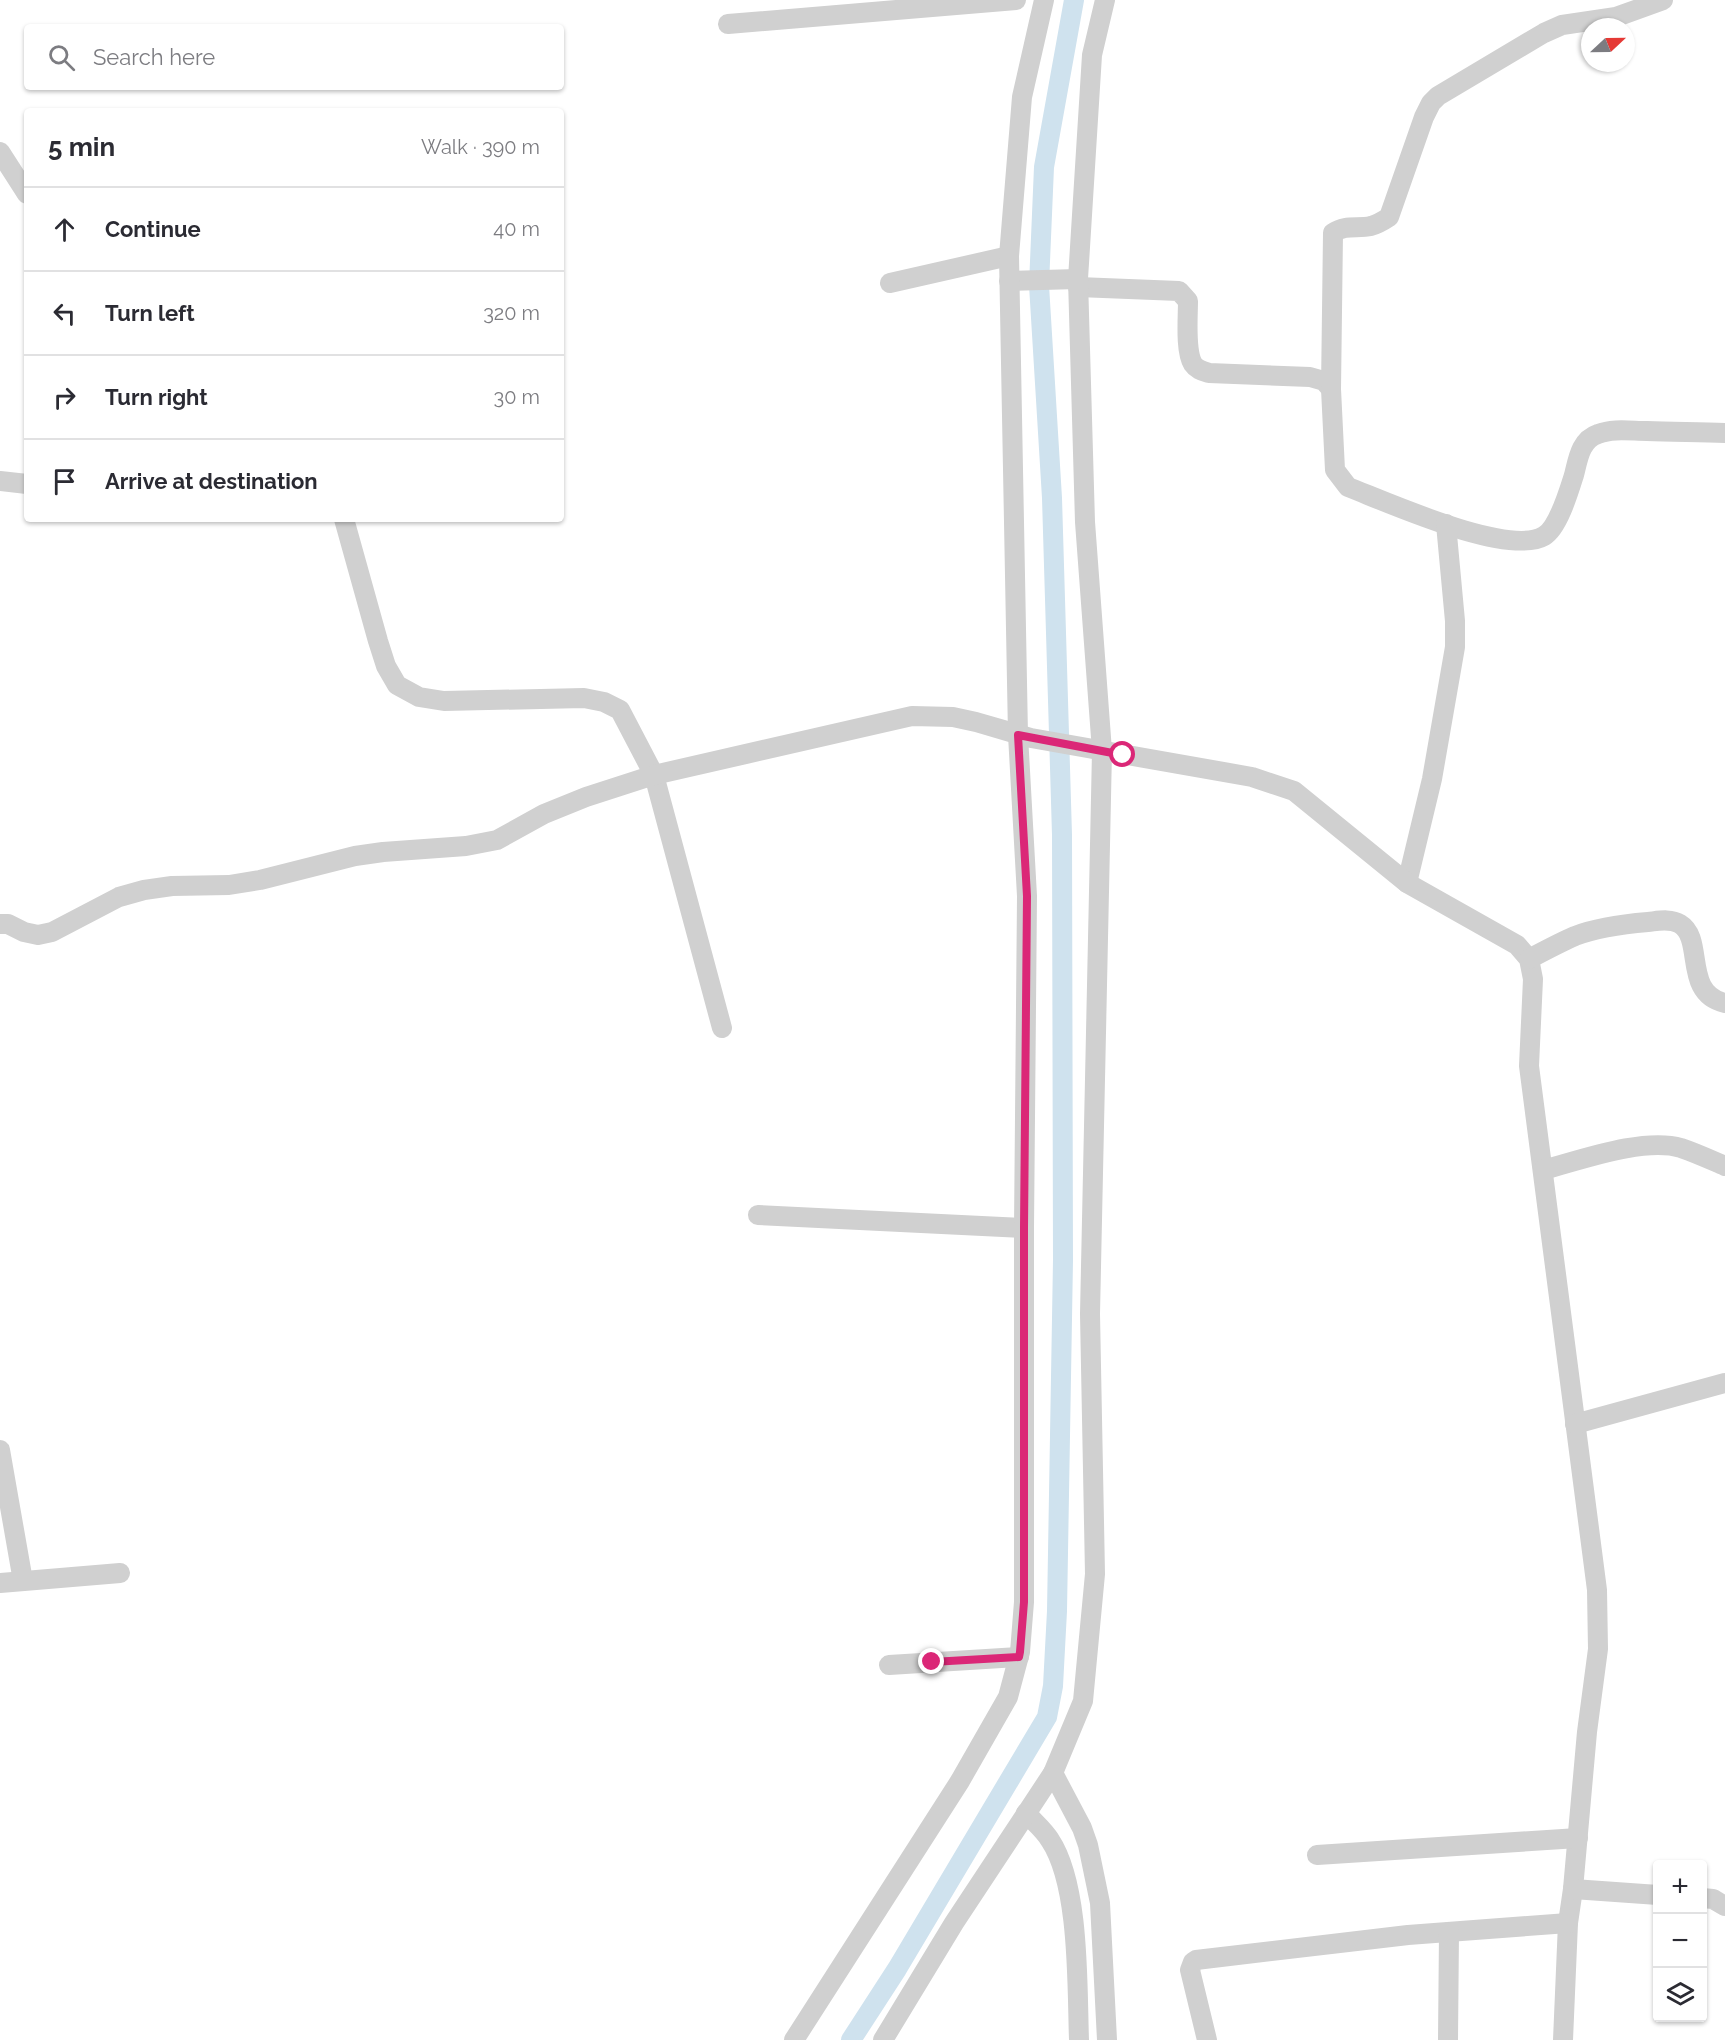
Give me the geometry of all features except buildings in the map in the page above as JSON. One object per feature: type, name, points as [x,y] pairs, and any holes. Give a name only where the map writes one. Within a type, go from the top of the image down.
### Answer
[{"type":"street","points":[[728,24],[1016,0]]},
{"type":"street","points":[[794,2040],[960,1781],[1008,1697],[1019,1657],[1024,1602],[1027,896],[1015,281],[1009,256],[1022,97],[1044,0]]},
{"type":"street","points":[[883,2040],[954,1923],[1053,1773],[1083,1701],[1095,1574],[1090,1314],[1093,750],[1085,522],[1072,282],[1092,55],[1105,0]]},
{"type":"street","points":[[1663,0],[1616,17],[1562,25],[1544,33],[1438,96],[1431,103],[1424,117],[1389,217],[1369,227],[1350,226],[1340,228],[1333,233],[1331,389],[1335,471],[1348,487],[1446,524],[1478,534],[1514,541],[1534,540],[1546,535],[1556,523],[1574,474],[1578,454],[1585,443],[1596,434],[1618,430],[1725,433]]},
{"type":"street","points":[[0,152],[24,189]]},
{"type":"street","points":[[890,283],[1009,256]]},
{"type":"street","points":[[1015,281],[1072,282],[1179,291],[1188,301],[1189,354],[1194,365],[1201,370],[1209,373],[1310,377],[1324,381],[1331,389]]},
{"type":"street","points":[[0,481],[24,484]]},
{"type":"street","points":[[345,522],[380,649],[397,686],[419,697],[444,701],[584,698],[604,702],[620,710],[654,775],[722,1028]]},
{"type":"street","points":[[1407,883],[1432,779],[1455,647],[1455,621],[1446,524]]},
{"type":"street","points":[[2,922],[24,932],[38,935],[52,932],[119,897],[144,890],[172,886],[229,885],[355,856],[466,846],[497,840],[586,797],[654,775],[912,716],[953,717],[1024,737],[1252,777],[1294,791],[1407,883],[1517,945],[1529,959],[1533,979],[1529,1066],[1598,1590],[1598,1649],[1587,1732],[1568,1923],[1563,2040]]},
{"type":"street","points":[[1529,959],[1576,936],[1626,924],[1668,920],[1681,924],[1689,935],[1703,989],[1711,998],[1725,1003]]},
{"type":"street","points":[[1543,1170],[1639,1146],[1659,1145],[1680,1148],[1725,1166]]},
{"type":"street","points":[[758,1215],[1024,1228]]},
{"type":"street","points":[[1575,1424],[1725,1383]]},
{"type":"street","points":[[0,1450],[23,1581]]},
{"type":"street","points":[[0,1583],[120,1573]]},
{"type":"street","points":[[889,1665],[1019,1657]]},
{"type":"street","points":[[1053,1773],[1086,1837],[1093,1868],[1100,1903],[1107,2040]]},
{"type":"street","points":[[1026,1813],[1050,1839],[1064,1871],[1072,1915],[1078,2040]]},
{"type":"street","points":[[1317,1855],[1578,1838]]},
{"type":"street","points":[[1573,1889],[1653,1895]]},
{"type":"street","points":[[1707,1898],[1713,1899],[1725,1906]]},
{"type":"street","points":[[1207,2040],[1190,1970],[1196,1960],[1449,1932],[1568,1923]]},
{"type":"street","points":[[1448,2040],[1449,1932]]},
{"type":"waterway","points":[[851,2040],[897,1969],[1047,1717],[1053,1686],[1057,1611],[1063,1260],[1062,835],[1052,498],[1039,285],[1044,167],[1074,0]]},
{"type":"route","points":[[932,1662],[1019,1657],[1020,1652],[1024,1602],[1027,896],[1018,735],[1123,755]]}]
